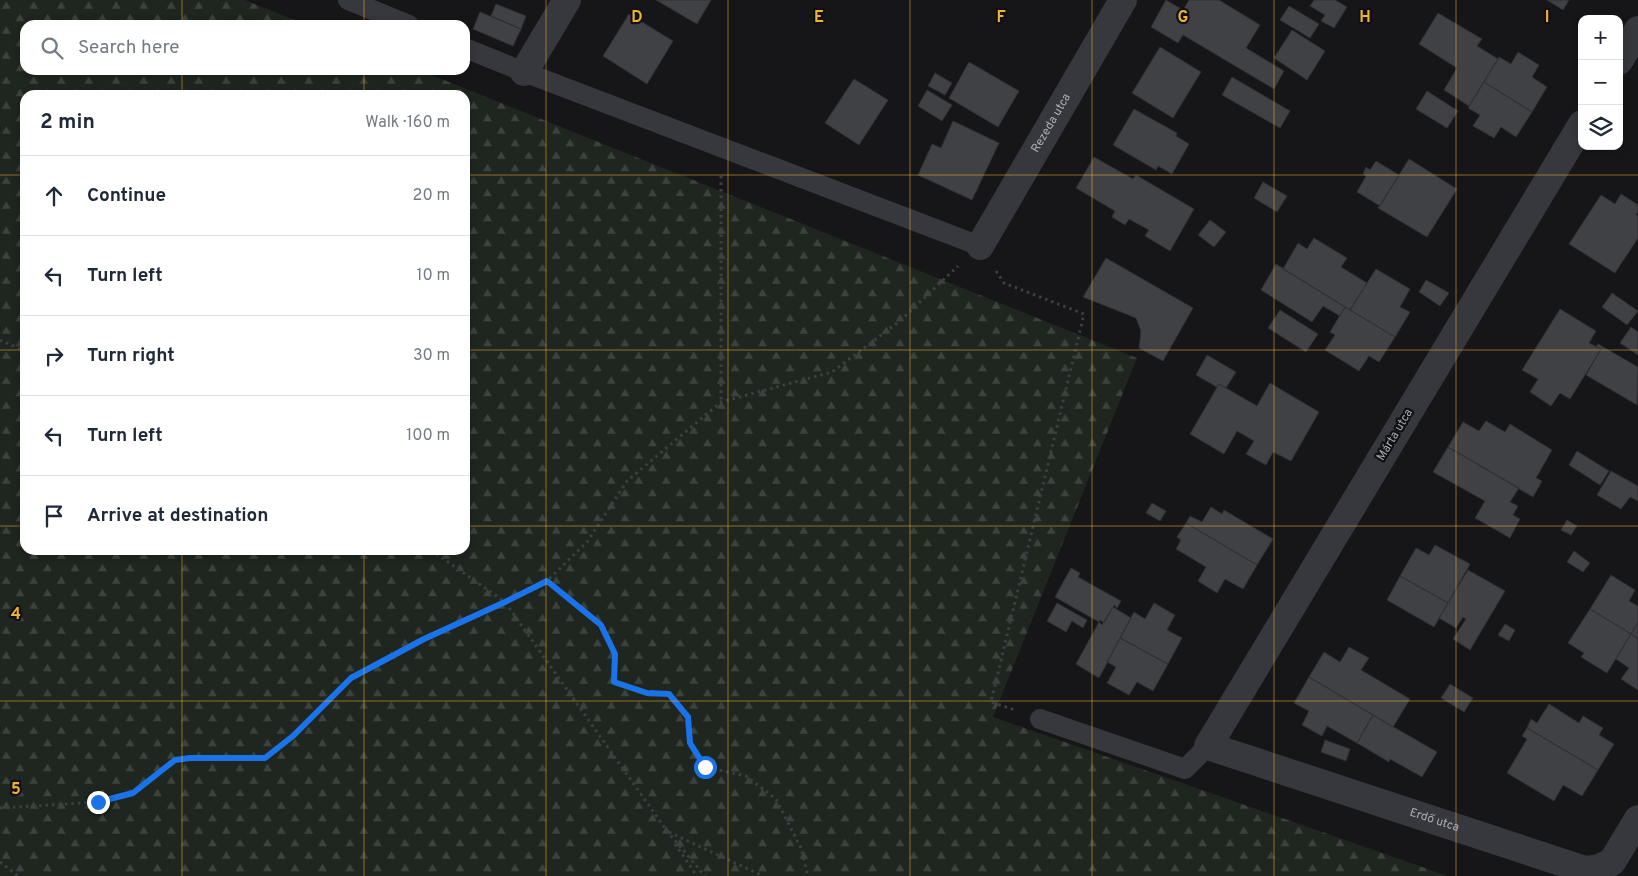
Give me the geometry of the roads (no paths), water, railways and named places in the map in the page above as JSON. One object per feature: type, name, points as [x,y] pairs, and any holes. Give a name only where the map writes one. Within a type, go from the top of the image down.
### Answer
[{"type":"street","points":[[524,72],[567,0]]},
{"type":"street","name":"Rezeda utca","points":[[980,246],[1123,0]]},
{"type":"street","points":[[1620,60],[1638,30]]},
{"type":"street","name":"Márta utca","points":[[1208,746],[1578,131]]},
{"type":"street","name":"Erdő utca","points":[[1208,746],[1585,870],[1599,868],[1612,862],[1638,819]]},
{"type":"lane","points":[[348,0],[397,20]]},
{"type":"lane","points":[[470,50],[720,148],[980,246]]},
{"type":"lane","points":[[1040,719],[1185,769],[1208,746]]}]
